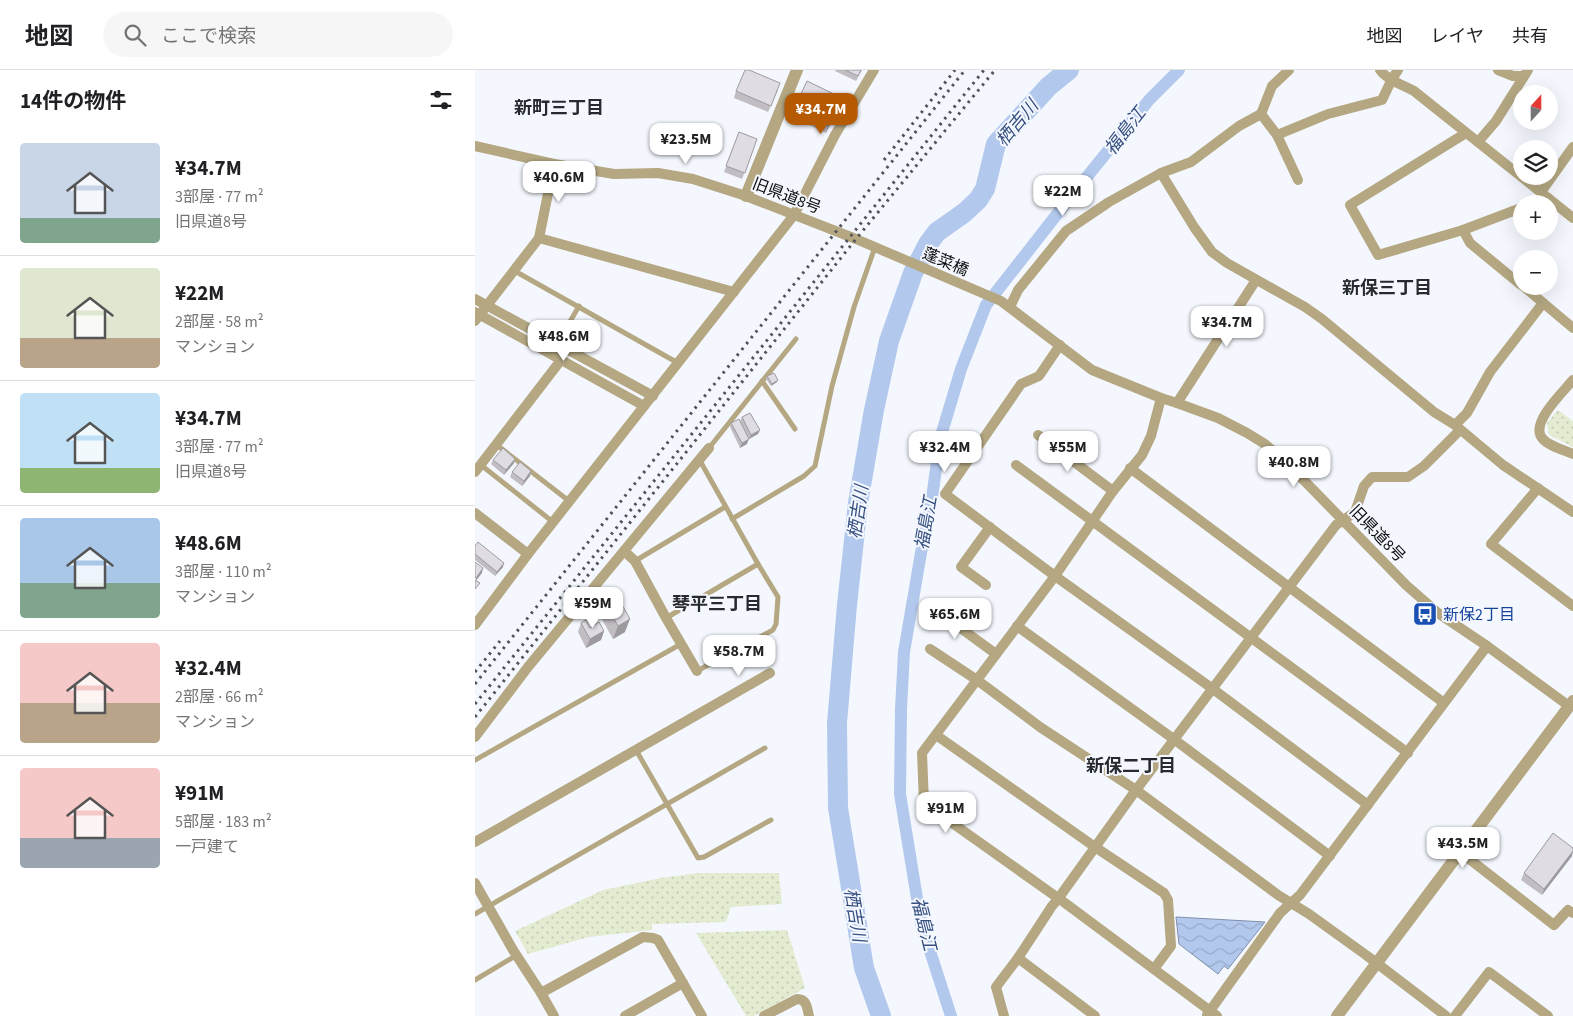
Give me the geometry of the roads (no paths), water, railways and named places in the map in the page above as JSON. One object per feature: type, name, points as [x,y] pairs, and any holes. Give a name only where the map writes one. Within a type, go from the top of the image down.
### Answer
[{"type":"street","points":[[746,196],[797,70]]},
{"type":"street","points":[[475,625],[528,554],[794,215],[835,135],[874,70]]},
{"type":"street","points":[[1005,304],[1065,231],[1109,202],[1161,173],[1191,162],[1239,126],[1261,114],[1272,86],[1289,70]]},
{"type":"street","points":[[1380,70],[1391,79],[1414,91],[1545,195],[1573,147]]},
{"type":"street","points":[[1277,135],[1328,114],[1382,100],[1391,79],[1399,70]]},
{"type":"street","points":[[1498,70],[1513,76],[1526,73]]},
{"type":"street","points":[[1478,142],[1496,121],[1526,73]]},
{"type":"street","points":[[1261,114],[1277,135],[1298,180]]},
{"type":"street","points":[[1466,133],[1350,205],[1378,255],[1463,230],[1513,211]]},
{"type":"street","name":"旧県道8号","points":[[475,146],[554,164],[613,174],[658,173],[693,179],[746,196],[877,248]]},
{"type":"street","points":[[554,164],[539,238],[477,315],[645,406]]},
{"type":"street","points":[[1161,173],[1194,227],[1212,252],[1322,319],[1434,412],[1458,427],[1503,465],[1573,512]]},
{"type":"street","points":[[1558,206],[1573,218]]},
{"type":"street","points":[[1463,230],[1470,243],[1513,279]]},
{"type":"street","points":[[539,238],[735,292]]},
{"type":"street","name":"蓬菜橋","points":[[877,248],[966,285],[1005,304]]},
{"type":"street","points":[[1177,403],[1256,280]]},
{"type":"street","points":[[1533,295],[1573,328]]},
{"type":"street","points":[[475,299],[653,396]]},
{"type":"street","points":[[1004,1016],[996,987],[1136,790],[1251,636],[1336,525],[1355,512],[1364,486],[1372,477],[1408,477],[1424,466],[1458,427],[1490,372],[1543,303]]},
{"type":"street","name":"旧県道8号","points":[[1005,304],[1092,370],[1161,398],[1218,418],[1265,444],[1288,464],[1406,585],[1438,613],[1572,706]]},
{"type":"street","points":[[1059,345],[1039,376],[1021,384],[945,494],[1055,576],[1213,688],[1368,805]]},
{"type":"street","points":[[478,468],[561,360]]},
{"type":"street","points":[[1573,380],[1541,419],[1539,432],[1543,439],[1573,454]]},
{"type":"street","points":[[1161,398],[1151,436],[1142,455],[1113,491],[1055,576],[922,753],[924,803],[1154,969],[1211,1014],[1280,914],[1300,895],[1487,646]]},
{"type":"street","points":[[1038,435],[1113,491]]},
{"type":"street","points":[[475,737],[528,667],[709,448]]},
{"type":"street","points":[[1016,465],[1408,753]]},
{"type":"street","points":[[1130,468],[1444,702]]},
{"type":"street","points":[[1538,488],[1491,544],[1573,606]]},
{"type":"street","points":[[475,513],[528,554]]},
{"type":"street","points":[[986,585],[961,567],[990,527]]},
{"type":"street","points":[[624,551],[635,561],[697,670]]},
{"type":"street","points":[[929,605],[996,654]]},
{"type":"street","points":[[1017,626],[1175,740],[1330,856]]},
{"type":"street","points":[[929,649],[977,680],[1040,727],[1136,790],[1291,903],[1309,914],[1446,1016]]},
{"type":"street","points":[[475,842],[770,673]]},
{"type":"street","points":[[1337,1016],[1459,851],[1572,706]]},
{"type":"street","points":[[936,735],[1095,847],[1161,890],[1167,897],[1171,946],[1154,969]]},
{"type":"street","points":[[1459,851],[1554,924],[1568,910],[1573,913]]},
{"type":"street","points":[[475,883],[554,1016]]},
{"type":"street","points":[[541,993],[643,937],[653,938],[658,940],[702,1016]]},
{"type":"street","points":[[1017,958],[1095,1016]]},
{"type":"street","points":[[1455,1016],[1489,972],[1548,1016]]},
{"type":"street","points":[[625,1016],[683,983]]},
{"type":"street","points":[[764,1016],[797,998],[805,1002],[809,1016]]},
{"type":"lane","points":[[732,519],[804,476],[815,466],[832,386],[854,307],[877,248]]},
{"type":"lane","points":[[513,270],[678,363]]},
{"type":"lane","points":[[557,344],[579,306]]},
{"type":"lane","points":[[709,448],[796,339]]},
{"type":"lane","points":[[762,381],[795,429]]},
{"type":"lane","points":[[497,444],[570,502]]},
{"type":"lane","points":[[697,670],[773,630],[776,624],[778,598],[699,458]]},
{"type":"lane","points":[[478,468],[553,522]]},
{"type":"lane","points":[[635,561],[725,507]]},
{"type":"lane","points":[[666,618],[758,564]]},
{"type":"lane","points":[[475,760],[681,644]]},
{"type":"lane","points":[[475,914],[765,748]]},
{"type":"lane","points":[[635,749],[699,858],[771,820]]},
{"type":"lane","points":[[475,980],[517,955]]},
{"type":"water","points":[[1176,917],[1265,922],[1228,969],[1224,966],[1218,974],[1179,944]]},
{"type":"waterway","name":"栖吉川","points":[[881,1016],[864,968],[838,808],[837,723],[858,503],[874,410],[889,341],[913,273],[928,244],[937,232],[964,213],[978,200],[985,189],[996,144],[1049,86],[1069,70]]},
{"type":"waterway","name":"福島江","points":[[951,1016],[921,923],[900,794],[904,652],[933,491],[940,439],[961,369],[986,305],[1149,100],[1179,70]]},
{"type":"railway","points":[[884,160],[955,70]]},
{"type":"railway","points":[[475,684],[965,70]]},
{"type":"railway","points":[[475,704],[984,70]]},
{"type":"railway","points":[[475,717],[856,239],[995,70]]},
{"type":"railway","points":[[475,672],[500,641]]},
{"type":"place","name":"新保2丁目","points":[[1425,614]]},
{"type":"district","name":"新町三丁目","points":[[559,108]]},
{"type":"district","name":"新保三丁目","points":[[1387,288]]},
{"type":"district","name":"琴平三丁目","points":[[717,604]]},
{"type":"district","name":"新保二丁目","points":[[1131,766]]}]
